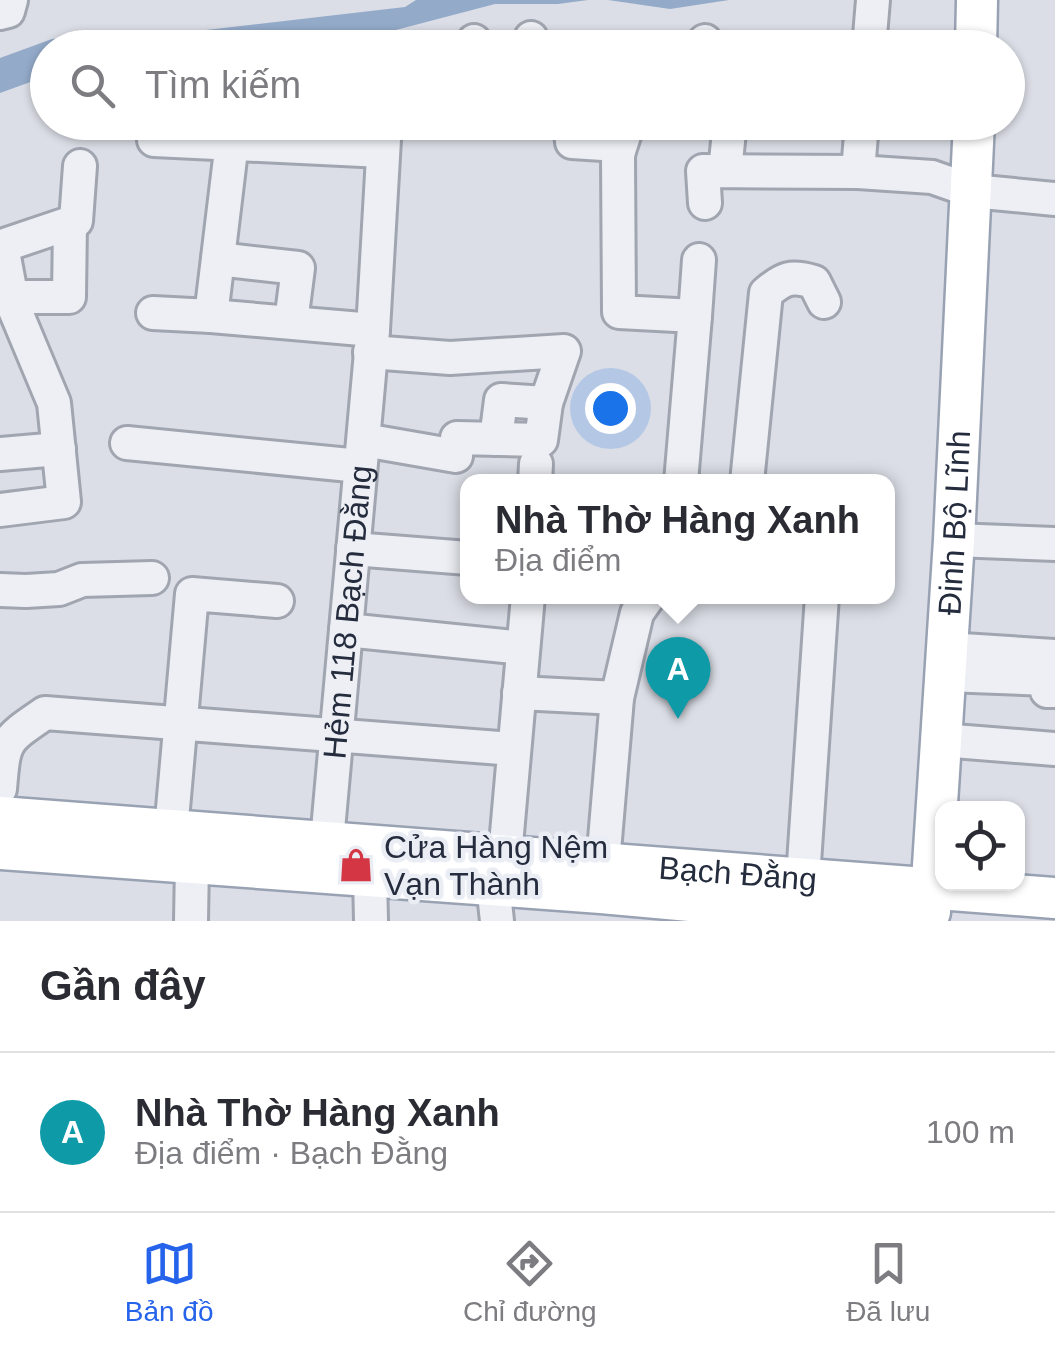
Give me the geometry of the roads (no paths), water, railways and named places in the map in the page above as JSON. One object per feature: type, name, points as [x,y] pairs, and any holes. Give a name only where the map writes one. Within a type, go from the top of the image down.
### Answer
[{"type":"main road","points":[[976,30],[977,0]]},
{"type":"main road","name":"Đinh Bộ Lĩnh","points":[[931,904],[973,140]]},
{"type":"main road","name":"Bạch Đằng","points":[[0,817],[181,847]]},
{"type":"main road","name":"Bạch Đằng","points":[[0,849],[181,847],[325,858],[498,887]]},
{"type":"main road","name":"Bạch Đằng","points":[[325,858],[370,876],[498,887],[602,878],[803,878],[931,904],[1055,898]]},
{"type":"main road","name":"Bạch Đằng","points":[[602,878],[692,912],[910,921]]},
{"type":"street","points":[[0,13],[8,11],[11,0]]},
{"type":"street","points":[[870,30],[873,0]]},
{"type":"street","points":[[154,140],[293,140]]},
{"type":"street","points":[[152,312],[290,322],[372,341],[450,358],[564,351],[546,403],[542,440],[457,438],[456,456],[362,453],[372,341],[384,140]]},
{"type":"street","points":[[622,140],[619,312],[695,316]]},
{"type":"street","points":[[725,171],[728,140]]},
{"type":"street","points":[[858,172],[861,140]]},
{"type":"street","points":[[211,316],[232,142]]},
{"type":"street","points":[[59,448],[1,454],[4,510],[64,502],[59,448],[54,403],[12,305],[2,246],[76,221],[80,166]]},
{"type":"street","points":[[705,203],[703,171],[858,172],[932,177],[972,191],[1055,199]]},
{"type":"street","points":[[12,305],[22,297],[68,297],[70,223]]},
{"type":"street","points":[[218,259],[298,268],[290,322]]},
{"type":"street","points":[[682,474],[699,260]]},
{"type":"street","points":[[748,474],[766,293],[781,281],[798,277],[814,282],[824,302]]},
{"type":"street","name":"Hẻm 118 Bạch Đằng","points":[[127,442],[362,453],[325,858]]},
{"type":"street","points":[[954,540],[1055,544]]},
{"type":"street","points":[[354,550],[460,557]]},
{"type":"street","points":[[0,590],[60,589],[82,580],[152,578]]},
{"type":"street","points":[[191,921],[181,847],[180,722],[192,594],[277,601]]},
{"type":"street","points":[[498,887],[527,604]]},
{"type":"street","points":[[602,878],[616,698],[637,613],[643,604]]},
{"type":"street","points":[[803,878],[821,604]]},
{"type":"street","points":[[346,630],[524,648]]},
{"type":"street","points":[[946,662],[1055,656]]},
{"type":"street","points":[[946,662],[1048,680],[1048,691],[1055,691]]},
{"type":"street","points":[[519,693],[616,698]]},
{"type":"street","points":[[0,789],[3,752],[8,743],[44,712],[514,750]]},
{"type":"street","points":[[942,740],[1055,750]]},
{"type":"street","points":[[370,876],[371,921]]},
{"type":"water","points":[[416,0],[588,0],[495,4],[396,30],[206,30],[405,7]]},
{"type":"water","points":[[608,0],[729,0],[670,9]]},
{"type":"water","points":[[30,47],[30,82],[0,93],[0,58]]},
{"type":"place","name":"Nhà Thờ Hàng Xanh","points":[[678,719]]},
{"type":"place","name":"Cửa Hàng Nệm Vạn Thành","points":[[356,865]]}]
